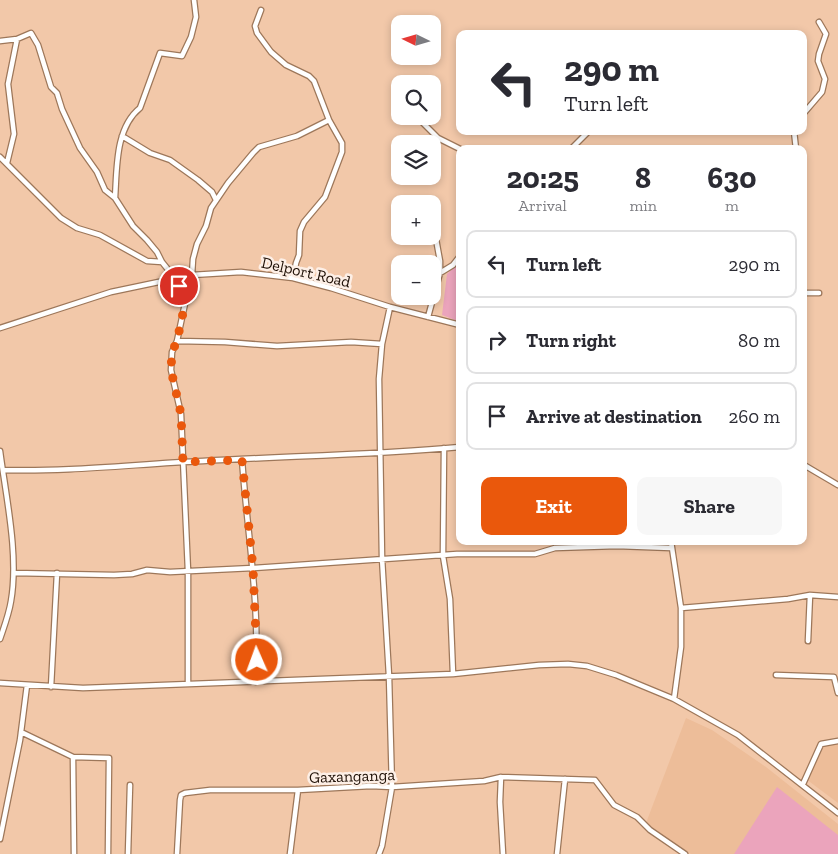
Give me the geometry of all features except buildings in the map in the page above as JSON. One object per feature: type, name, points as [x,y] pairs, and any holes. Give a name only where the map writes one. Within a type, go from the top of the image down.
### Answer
[{"type":"street","points":[[115,198],[118,158],[122,136],[133,113],[140,108],[160,53],[182,56],[191,37],[196,17],[194,0]]},
{"type":"street","points":[[260,10],[255,26],[257,33],[271,52],[286,65],[309,76],[314,81],[329,120],[342,143],[342,152],[325,198],[304,222],[300,231],[300,255],[293,278]]},
{"type":"street","points":[[807,110],[822,92],[825,79],[818,62],[826,34],[819,22]]},
{"type":"street","points":[[0,41],[18,39],[31,33],[38,45],[51,87],[57,92],[80,148],[96,172],[104,190],[115,198],[133,226],[147,240],[173,279],[186,293],[177,341],[172,352],[171,370],[181,414],[188,571],[188,683]]},
{"type":"street","points":[[7,163],[14,134],[8,84],[18,39]]},
{"type":"street","points":[[192,275],[193,259],[197,244],[206,226],[211,208],[228,182],[259,148],[298,136],[329,120]]},
{"type":"street","points":[[425,125],[438,138],[456,147]]},
{"type":"street","points":[[575,145],[585,135]]},
{"type":"street","points":[[122,136],[150,153],[170,160],[212,192],[216,200]]},
{"type":"street","points":[[0,157],[61,218],[76,228],[100,235],[148,261],[162,262]]},
{"type":"street","points":[[441,273],[456,261]]},
{"type":"street","name":"Delport Road","points":[[0,328],[104,294],[192,275],[241,272],[293,278],[390,307],[456,324]]},
{"type":"street","points":[[807,294],[819,293]]},
{"type":"street","points":[[428,317],[431,305]]},
{"type":"street","points":[[379,854],[392,787],[382,558],[380,454],[382,344],[390,307]]},
{"type":"street","points":[[177,341],[278,346],[352,342],[382,344]]},
{"type":"street","points":[[2,470],[32,471],[183,462],[380,454],[456,447]]},
{"type":"street","points":[[444,448],[443,556],[450,599],[453,674]]},
{"type":"street","points":[[0,451],[10,522],[14,573],[11,601],[0,639]]},
{"type":"street","points":[[242,460],[253,568],[257,660],[255,682]]},
{"type":"street","points":[[807,467],[838,485]]},
{"type":"street","points":[[14,573],[132,574],[151,570],[170,572],[253,568],[457,554],[535,554],[555,548],[617,546],[671,548],[681,608],[680,647],[674,699]]},
{"type":"street","points":[[51,687],[57,573]]},
{"type":"street","points":[[681,608],[788,599],[810,594],[838,597]]},
{"type":"street","points":[[808,641],[810,594]]},
{"type":"street","points":[[0,683],[83,688],[453,674],[539,665],[587,666],[674,699],[738,735],[838,813]]},
{"type":"street","points":[[776,675],[834,677],[838,693]]},
{"type":"street","points":[[0,839],[21,732],[27,685]]},
{"type":"street","points":[[21,732],[73,756],[109,758],[108,854]]},
{"type":"street","points":[[803,784],[821,744],[838,741]]},
{"type":"street","points":[[73,756],[74,854]]},
{"type":"street","points":[[501,777],[500,802],[503,854]]},
{"type":"street","name":"Gaxanganga","points":[[177,854],[180,800],[181,795],[185,793],[210,790],[392,787],[484,782],[501,777],[583,778],[595,780],[614,805],[637,817],[650,830],[685,854]]},
{"type":"street","points":[[557,854],[565,779]]},
{"type":"street","points":[[128,854],[130,785]]},
{"type":"street","points":[[290,854],[298,790]]},
{"type":"shaded area","points":[[456,265],[456,320],[442,315],[447,274]]},
{"type":"shaded area","points":[[686,718],[712,730],[766,767],[838,824],[838,854],[691,854],[646,823]]},
{"type":"shaded area","points":[[838,742],[838,803],[806,779],[820,744]]},
{"type":"shaded area","points":[[777,787],[838,835],[838,854],[734,854]]},
{"type":"route","points":[[179,286],[184,289],[186,299],[177,341],[172,352],[171,370],[181,414],[183,462],[242,460],[253,568],[257,660]]}]
